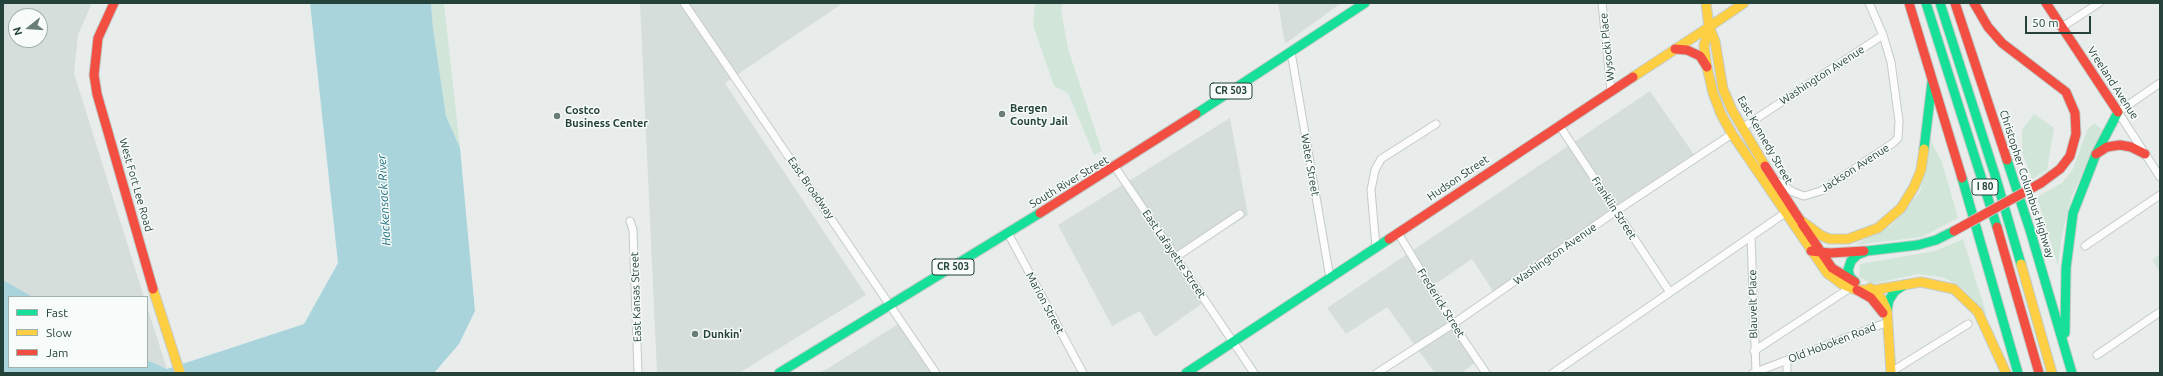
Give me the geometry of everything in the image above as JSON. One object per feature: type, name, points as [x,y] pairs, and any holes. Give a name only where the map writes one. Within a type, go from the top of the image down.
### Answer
[{"type":"main road","name":"West Fort Lee Road","points":[[114,3],[98,38],[94,74],[97,94],[146,265],[180,373]]},
{"type":"main road","name":"South River Street","points":[[781,373],[1115,167],[1365,3]]},
{"type":"main road","points":[[1706,3],[1709,27]]},
{"type":"main road","name":"Hudson Street","points":[[1186,373],[1744,3]]},
{"type":"main road","name":"I 80","points":[[1909,3],[1983,245],[2018,373]]},
{"type":"main road","name":"I 80","points":[[1926,3],[1985,186],[2039,373]]},
{"type":"main road","name":"I 80","points":[[1940,3],[1995,175],[2052,373]]},
{"type":"main road","name":"Christopher Columbus Highway","points":[[1955,3],[2030,230],[2072,373]]},
{"type":"main road","points":[[1811,251],[1874,250],[1918,245],[1936,240],[2041,183],[2060,169],[2070,156],[2076,134],[2075,113],[2066,92],[2002,43],[1988,27],[1974,3]]},
{"type":"main road","name":"Vreeland Avenue","points":[[2046,3],[2118,112]]},
{"type":"main road","name":"East Kennedy Street","points":[[1709,27],[1704,46],[1707,67],[1713,93],[1732,134],[1811,251],[1827,272],[1842,284],[1874,290],[1882,299],[1887,310],[1891,372]]},
{"type":"main road","name":"East Kennedy Street","points":[[1709,27],[1715,40],[1724,89],[1742,128],[1772,178],[1832,268],[1878,305],[1888,322]]},
{"type":"main road","points":[[1675,49],[1687,50],[1700,56],[1707,67]]},
{"type":"main road","points":[[1800,220],[1822,236],[1830,239],[1848,239],[1878,228],[1901,208],[1914,187],[1921,170],[1932,77]]},
{"type":"main road","points":[[2064,346],[2066,268],[2070,227],[2081,190],[2096,154],[2118,112]]},
{"type":"main road","points":[[2096,154],[2107,148],[2120,145],[2132,147],[2145,154]]},
{"type":"main road","points":[[1854,286],[1849,273],[1850,261],[1857,255],[1874,250]]},
{"type":"main road","points":[[1874,290],[1907,283],[1921,282],[1954,289],[1978,312],[2006,373]]},
{"type":"main road","points":[[1887,310],[1888,300],[1895,291],[1907,283]]},
{"type":"street","name":"East Broadway","points":[[684,3],[936,373]]},
{"type":"street","name":"Wysocki Place","points":[[1602,3],[1611,91]]},
{"type":"street","name":"Jackson Avenue","points":[[1772,178],[1793,192],[1804,196],[1821,191],[1895,142],[1899,130],[1899,121],[1892,68],[1883,36],[1870,3]]},
{"type":"street","points":[[2062,27],[2099,3]]},
{"type":"street","name":"Washington Avenue","points":[[1742,128],[1883,36]]},
{"type":"street","name":"Water Street","points":[[1291,52],[1330,278]]},
{"type":"street","points":[[2118,112],[2160,83]]},
{"type":"street","name":"Vreeland Avenue","points":[[2118,112],[2160,177]]},
{"type":"street","points":[[1376,247],[1371,190],[1375,170],[1381,159],[1436,124]]},
{"type":"street","name":"Franklin Street","points":[[1559,125],[1669,291]]},
{"type":"street","name":"Washington Avenue","points":[[1377,373],[1453,324],[1616,211],[1732,134]]},
{"type":"street","name":"East Lafayette Street","points":[[1115,167],[1254,373]]},
{"type":"street","points":[[2085,246],[2160,195]]},
{"type":"street","points":[[1553,373],[1669,291],[1785,213]]},
{"type":"street","points":[[1176,257],[1240,214]]},
{"type":"street","name":"East Kansas Street","points":[[630,221],[633,230],[638,373]]},
{"type":"street","name":"Frederick Street","points":[[1398,232],[1453,324],[1486,373]]},
{"type":"street","name":"Marion Street","points":[[1008,233],[1083,373]]},
{"type":"street","name":"Blauvelt Place","points":[[1751,236],[1754,372]]},
{"type":"street","points":[[1754,351],[1854,286]]},
{"type":"street","points":[[2097,354],[2160,312]]},
{"type":"street","name":"Old Hoboken Road","points":[[1754,372],[1888,322]]},
{"type":"street","points":[[1891,372],[1968,324]]},
{"type":"street","points":[[1787,360],[1788,373]]},
{"type":"shaded area","points":[[5,3],[92,3],[78,35],[74,73],[144,296],[31,296],[3,280],[3,7]]},
{"type":"shaded area","points":[[640,3],[843,3],[725,83],[866,295],[739,373],[657,373]]},
{"type":"shaded area","points":[[1278,3],[1341,3],[1285,44]]},
{"type":"shaded area","points":[[1650,91],[1697,159],[1495,294],[1472,259],[1434,285],[1480,359],[1461,373],[1435,373],[1387,307],[1346,334],[1327,308]]},
{"type":"shaded area","points":[[1230,118],[1248,215],[1178,259],[1204,302],[1155,337],[1140,311],[1112,326],[1058,225]]},
{"type":"shaded area","points":[[148,309],[167,369],[148,360]]},
{"type":"shaded area","points":[[903,321],[938,373],[819,373],[827,369]]},
{"type":"green space","points":[[431,3],[444,3],[460,148],[446,116],[433,28]]},
{"type":"green space","points":[[1035,3],[1063,3],[1061,9],[1068,49],[1102,151],[1094,155],[1068,93],[1054,86],[1033,25]]},
{"type":"green space","points":[[2034,114],[2054,128],[2047,170],[2032,179],[2022,152],[2022,130]]},
{"type":"green space","points":[[2094,123],[2103,130],[2072,196],[2062,234],[2058,266],[2037,197],[2062,183],[2073,169],[2087,130]]},
{"type":"green space","points":[[1930,139],[1942,162],[1958,218],[1922,237],[1854,245],[1891,226],[1920,192]]},
{"type":"green space","points":[[1963,239],[1987,316],[1962,288],[1945,278],[1918,274],[1872,284],[1859,277],[1860,264],[1935,251]]},
{"type":"green space","points":[[2160,254],[2160,272],[2152,260]]},
{"type":"water","name":"Hackensack River","points":[[310,3],[431,3],[433,28],[446,116],[460,148],[475,311],[459,344],[434,373],[3,373],[3,280],[31,296],[8,296],[8,368],[148,368],[148,360],[167,369],[304,324],[338,263]]},
{"type":"traffic: fast","points":[[1196,114],[1365,3]]},
{"type":"traffic: fast","points":[[1926,3],[1997,227]]},
{"type":"traffic: fast","points":[[1940,3],[1995,175],[2021,264]]},
{"type":"traffic: fast","points":[[1924,149],[1932,82]]},
{"type":"traffic: fast","points":[[2065,333],[2066,268],[2073,213],[2096,154],[2118,112]]},
{"type":"traffic: fast","points":[[2007,160],[2030,230],[2072,373]]},
{"type":"traffic: fast","points":[[1962,178],[2018,373]]},
{"type":"traffic: fast","points":[[779,373],[1040,213]]},
{"type":"traffic: fast","points":[[1855,282],[1850,277],[1848,270],[1851,261],[1857,255],[1867,251],[1918,245],[1936,240],[1954,231]]},
{"type":"traffic: fast","points":[[1186,373],[1389,239]]},
{"type":"traffic: fast","points":[[1887,310],[1889,300],[1895,291],[1904,285]]},
{"type":"traffic: slow","points":[[1706,3],[1709,27],[1715,41],[1723,89],[1732,110],[1765,166]]},
{"type":"traffic: slow","points":[[1709,27],[1744,3]]},
{"type":"traffic: slow","points":[[1633,77],[1709,27]]},
{"type":"traffic: slow","points":[[1709,27],[1704,46],[1707,67],[1713,93],[1721,114],[1732,134],[1827,273],[1842,284],[1856,290]]},
{"type":"traffic: slow","points":[[1800,220],[1822,236],[1830,239],[1848,239],[1878,228],[1901,208],[1914,187],[1921,170],[1924,149]]},
{"type":"traffic: slow","points":[[2021,264],[2052,373]]},
{"type":"traffic: slow","points":[[1856,290],[1874,290],[1921,282],[1954,289],[1978,312],[2006,373]]},
{"type":"traffic: slow","points":[[1870,288],[1882,299],[1887,310],[1891,373]]},
{"type":"traffic: slow","points":[[153,289],[180,373]]},
{"type":"traffic: jam","points":[[114,3],[98,38],[94,75],[97,94],[153,289]]},
{"type":"traffic: jam","points":[[1909,3],[1962,178]]},
{"type":"traffic: jam","points":[[1955,3],[2007,160]]},
{"type":"traffic: jam","points":[[1974,3],[1988,27],[2002,43],[2066,92],[2075,113],[2076,134],[2070,156],[2060,169],[2041,183]]},
{"type":"traffic: jam","points":[[2046,3],[2118,112]]},
{"type":"traffic: jam","points":[[1675,49],[1687,50],[1700,56],[1707,67]]},
{"type":"traffic: jam","points":[[1389,239],[1633,77]]},
{"type":"traffic: jam","points":[[1040,213],[1196,114]]},
{"type":"traffic: jam","points":[[2096,154],[2107,147],[2120,145],[2131,147],[2145,154]]},
{"type":"traffic: jam","points":[[1765,166],[1800,220]]},
{"type":"traffic: jam","points":[[1954,231],[2041,183]]},
{"type":"traffic: jam","points":[[1802,224],[1832,268],[1855,282]]},
{"type":"traffic: jam","points":[[1997,227],[2039,373]]},
{"type":"traffic: jam","points":[[1811,251],[1830,253],[1864,251]]},
{"type":"traffic: jam","points":[[1857,290],[1871,298],[1883,313]]},
{"type":"place","name":"Bergen County Jail","points":[[1002,114]]},
{"type":"place","name":"Costco Business Center","points":[[557,116]]},
{"type":"place","name":"Dunkin'","points":[[695,334]]}]
